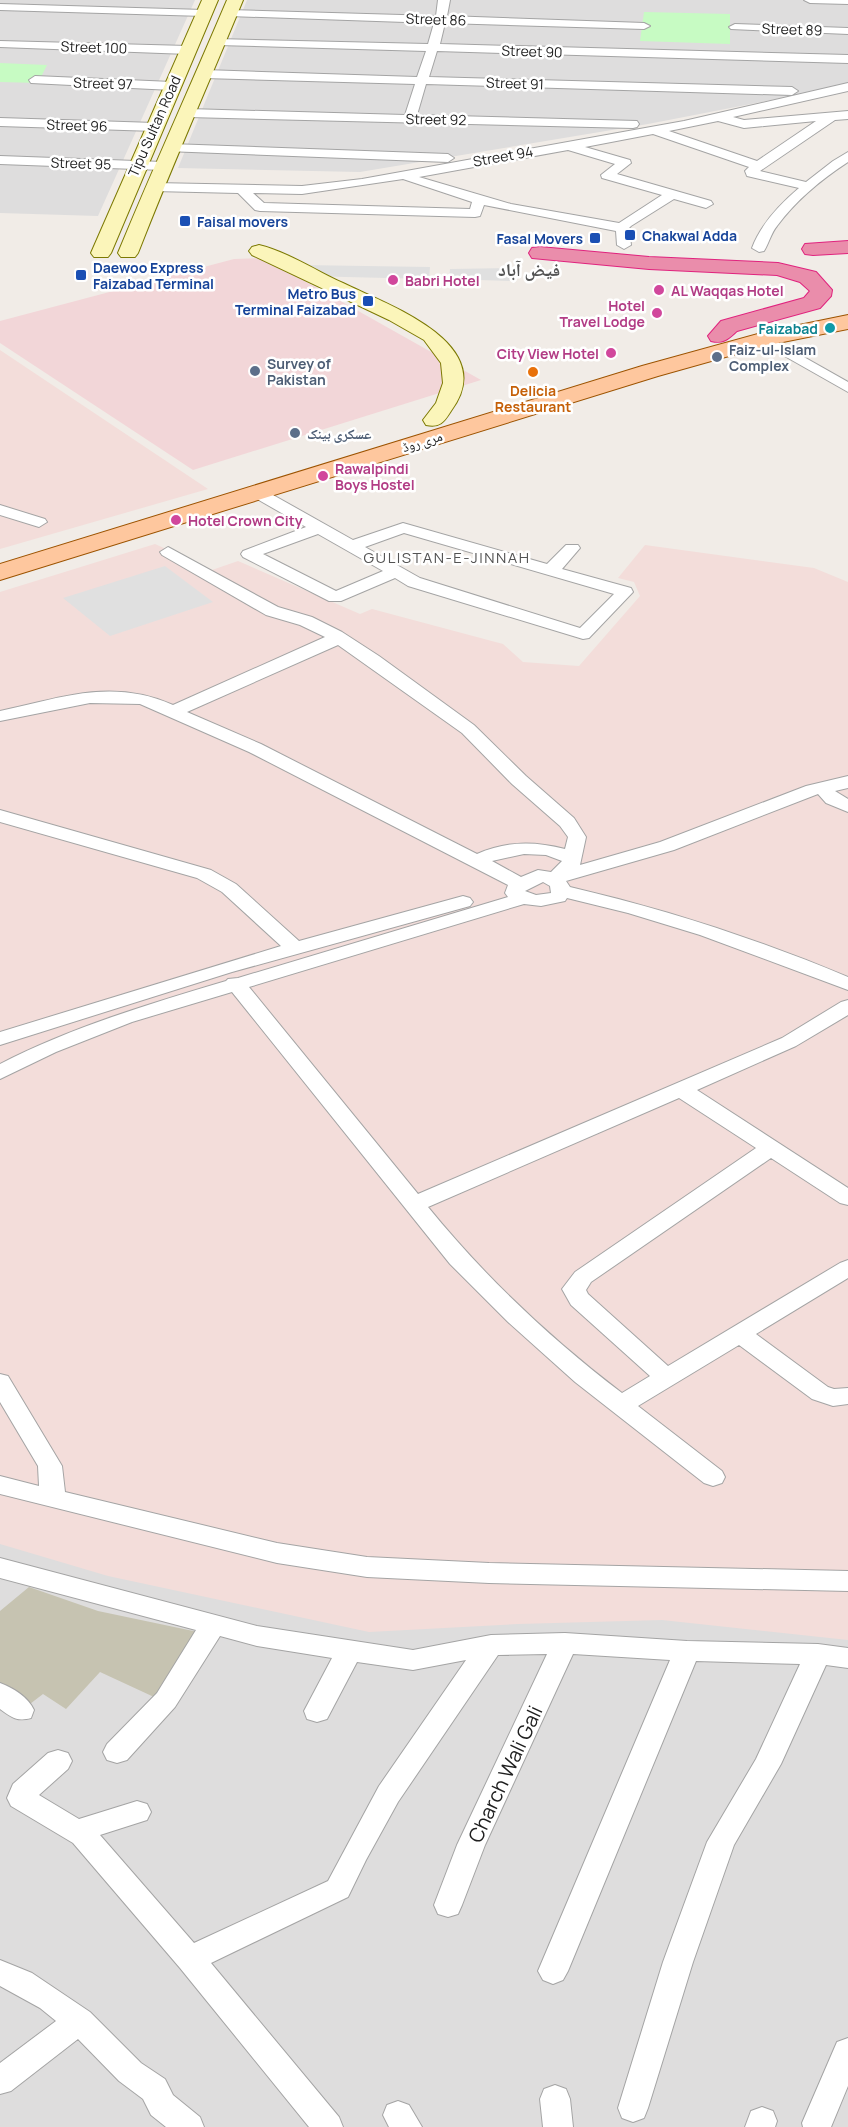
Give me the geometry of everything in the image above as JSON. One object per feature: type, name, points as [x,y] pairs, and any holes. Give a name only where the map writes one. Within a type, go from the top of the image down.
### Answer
[{"type":"highway","points":[[813,249],[848,247]]},
{"type":"highway","points":[[540,253],[649,263],[778,269],[808,277],[821,290],[820,296],[812,303],[729,326],[719,336]]},
{"type":"main road","name":"مری روڈ","points":[[0,552],[40,531],[434,420],[719,336],[783,320],[848,308]]},
{"type":"main road","name":"مری روڈ","points":[[0,572],[636,375],[765,339],[848,322]]},
{"type":"main road","points":[[0,567],[130,530]]},
{"type":"street","points":[[410,118],[419,82],[441,19],[444,0]]},
{"type":"street","points":[[810,0],[848,1]]},
{"type":"street","points":[[0,7],[207,6]]},
{"type":"street","name":"Tipu Sultan Road","points":[[100,253],[207,6]]},
{"type":"street","name":"Street 86","points":[[232,6],[441,19],[644,26]]},
{"type":"street","name":"Tipu Sultan Road","points":[[128,253],[170,148],[188,113],[232,6]]},
{"type":"street","name":"Street 89","points":[[735,27],[848,31]]},
{"type":"street","name":"Street 90","points":[[217,42],[848,59]]},
{"type":"street","name":"Street 100","points":[[0,44],[185,56]]},
{"type":"street","points":[[185,56],[205,71],[419,82],[812,95]]},
{"type":"street","name":"Street 97","points":[[35,81],[172,86]]},
{"type":"street","name":"Street 91","points":[[419,82],[825,92]]},
{"type":"street","name":"Street 94","points":[[154,187],[302,190],[362,183],[650,129],[684,125],[848,87]]},
{"type":"street","name":"Street 92","points":[[188,113],[684,125]]},
{"type":"street","points":[[716,116],[744,124],[848,116]]},
{"type":"street","points":[[807,186],[752,173],[756,165],[831,117]]},
{"type":"street","name":"Street 96","points":[[0,122],[155,127]]},
{"type":"street","points":[[650,129],[756,165]]},
{"type":"street","points":[[566,145],[625,164],[607,175],[706,204]]},
{"type":"street","points":[[170,148],[484,160]]},
{"type":"street","points":[[759,248],[761,238],[807,186],[848,156]]},
{"type":"street","name":"Street 95","points":[[0,160],[163,166]]},
{"type":"street","points":[[403,175],[441,190],[479,200],[622,228]]},
{"type":"street","points":[[362,183],[363,210]]},
{"type":"street","points":[[243,190],[260,207],[475,213],[479,200]]},
{"type":"street","points":[[622,228],[639,213],[673,194]]},
{"type":"street","points":[[622,228],[624,245]]},
{"type":"street","points":[[259,251],[396,316],[432,336],[451,362],[454,383],[446,404],[434,420]]},
{"type":"street","points":[[765,339],[848,388]]},
{"type":"street","points":[[257,491],[318,528],[351,547],[395,572],[414,582],[583,634],[625,592],[403,528],[351,547]]},
{"type":"street","points":[[0,510],[40,531]]},
{"type":"street","points":[[318,528],[249,554],[335,597],[395,572]]},
{"type":"street","points":[[550,570],[572,548]]},
{"type":"street","points":[[168,552],[272,611],[306,621],[339,638],[468,729],[519,780],[567,822],[577,837],[572,862],[558,885]]},
{"type":"street","points":[[174,711],[339,638]]},
{"type":"street","points":[[0,716],[104,695],[126,695],[144,699],[255,748],[476,861],[520,889]]},
{"type":"street","points":[[558,885],[822,788],[848,782]]},
{"type":"street","points":[[822,788],[833,799],[848,806]]},
{"type":"street","points":[[0,816],[204,874],[229,888],[296,948]]},
{"type":"street","points":[[476,861],[506,850],[542,847],[573,858]]},
{"type":"street","points":[[0,1072],[50,1047],[116,1022],[520,889],[538,876],[558,885],[705,930],[848,984]]},
{"type":"street","points":[[0,1039],[296,948],[520,889]]},
{"type":"street","points":[[235,983],[458,1259],[507,1308],[583,1376],[713,1477]]},
{"type":"street","points":[[413,1205],[789,1042],[848,1006]]},
{"type":"street","points":[[681,1089],[848,1198]]},
{"type":"street","points":[[666,1377],[579,1299],[574,1289],[583,1277],[771,1148]]},
{"type":"street","points":[[621,1405],[848,1268]]},
{"type":"street","points":[[738,1333],[820,1393],[833,1398],[848,1396]]},
{"type":"street","points":[[0,1382],[50,1466],[53,1498]]},
{"type":"street","points":[[0,1485],[277,1553],[367,1567],[489,1574],[848,1581]]},
{"type":"street","points":[[0,1568],[257,1635],[413,1660],[491,1645],[565,1643],[687,1651],[818,1654],[848,1658]]},
{"type":"street","points":[[117,1752],[166,1700],[214,1624]]},
{"type":"street","name":"Charch Wali Gali","points":[[448,1905],[471,1845],[565,1643]]},
{"type":"street","points":[[190,1959],[338,1889],[349,1864],[409,1762],[491,1645]]},
{"type":"street","points":[[317,1711],[350,1650]]},
{"type":"street","points":[[553,1971],[687,1651]]},
{"type":"street","points":[[633,2108],[678,1962],[721,1842],[767,1764],[818,1654]]},
{"type":"street","points":[[0,1694],[21,1710]]},
{"type":"street","points":[[57,1761],[20,1795],[21,1798],[83,1835],[190,1959],[328,2127]]},
{"type":"street","points":[[77,1831],[137,1812]]},
{"type":"street","points":[[0,1973],[40,1993],[80,2021],[130,2072],[154,2089],[162,2105],[189,2127]]},
{"type":"street","points":[[0,2081],[80,2021]]},
{"type":"street","points":[[818,2123],[848,2051]]},
{"type":"shaded area","points":[[0,0],[195,0],[98,216],[0,213]]},
{"type":"shaded area","points":[[247,0],[848,0],[848,85],[648,124],[360,172],[178,168]]},
{"type":"shaded area","name":"Survey of Pakistan","points":[[264,258],[481,380],[193,470],[0,343],[0,321],[234,259]]},
{"type":"shaded area","points":[[302,265],[430,267],[429,279],[304,276]]},
{"type":"shaded area","points":[[517,268],[514,281],[449,279],[450,269]]},
{"type":"shaded area","points":[[0,350],[208,489],[0,549]]},
{"type":"shaded area","points":[[155,544],[212,570],[238,561],[360,614],[372,609],[503,644],[523,662],[579,666],[640,596],[634,582],[618,578],[645,545],[814,568],[848,582],[848,1640],[662,1620],[518,1624],[369,1632],[108,1576],[0,1544],[0,592]]},
{"type":"shaded area","points":[[165,566],[213,602],[110,636],[63,598]]},
{"type":"shaded area","points":[[0,1399],[848,1578],[848,2127],[0,2127]]},
{"type":"shaded area","points":[[29,1587],[98,1611],[198,1632],[154,1697],[100,1672],[66,1709],[43,1694],[26,1707],[0,1688],[0,1611]]},
{"type":"green space","points":[[644,12],[730,14],[730,44],[640,41]]},
{"type":"green space","points":[[0,63],[47,65],[38,83],[0,82]]},
{"type":"place","name":"Faisal movers","points":[[185,221]]},
{"type":"place","name":"Chakwal Adda","points":[[630,235]]},
{"type":"place","name":"Fasal Movers","points":[[595,238]]},
{"type":"place","name":"Daewoo Express Faizabad Terminal","points":[[81,275]]},
{"type":"place","name":"Babri Hotel","points":[[393,280]]},
{"type":"place","name":"AL Waqqas Hotel","points":[[659,290]]},
{"type":"place","name":"Metro Bus Terminal Faizabad","points":[[368,301]]},
{"type":"place","name":"Hotel Travel Lodge","points":[[657,313]]},
{"type":"place","name":"Faizabad","points":[[830,328]]},
{"type":"place","name":"City View Hotel","points":[[611,353]]},
{"type":"place","name":"Faiz-ul-Islam Complex","points":[[717,357]]},
{"type":"place","name":"Survey of Pakistan","points":[[255,371]]},
{"type":"place","name":"Delicia Restaurant","points":[[533,372]]},
{"type":"place","name":"عسکری بینک","points":[[295,433]]},
{"type":"place","name":"Rawalpindi Boys Hostel","points":[[323,476]]},
{"type":"place","name":"Hotel Crown City","points":[[176,520]]},
{"type":"district","name":"فیض آباد","points":[[529,269]]},
{"type":"district","name":"GULISTAN-E-JINNAH","points":[[447,557]]}]
